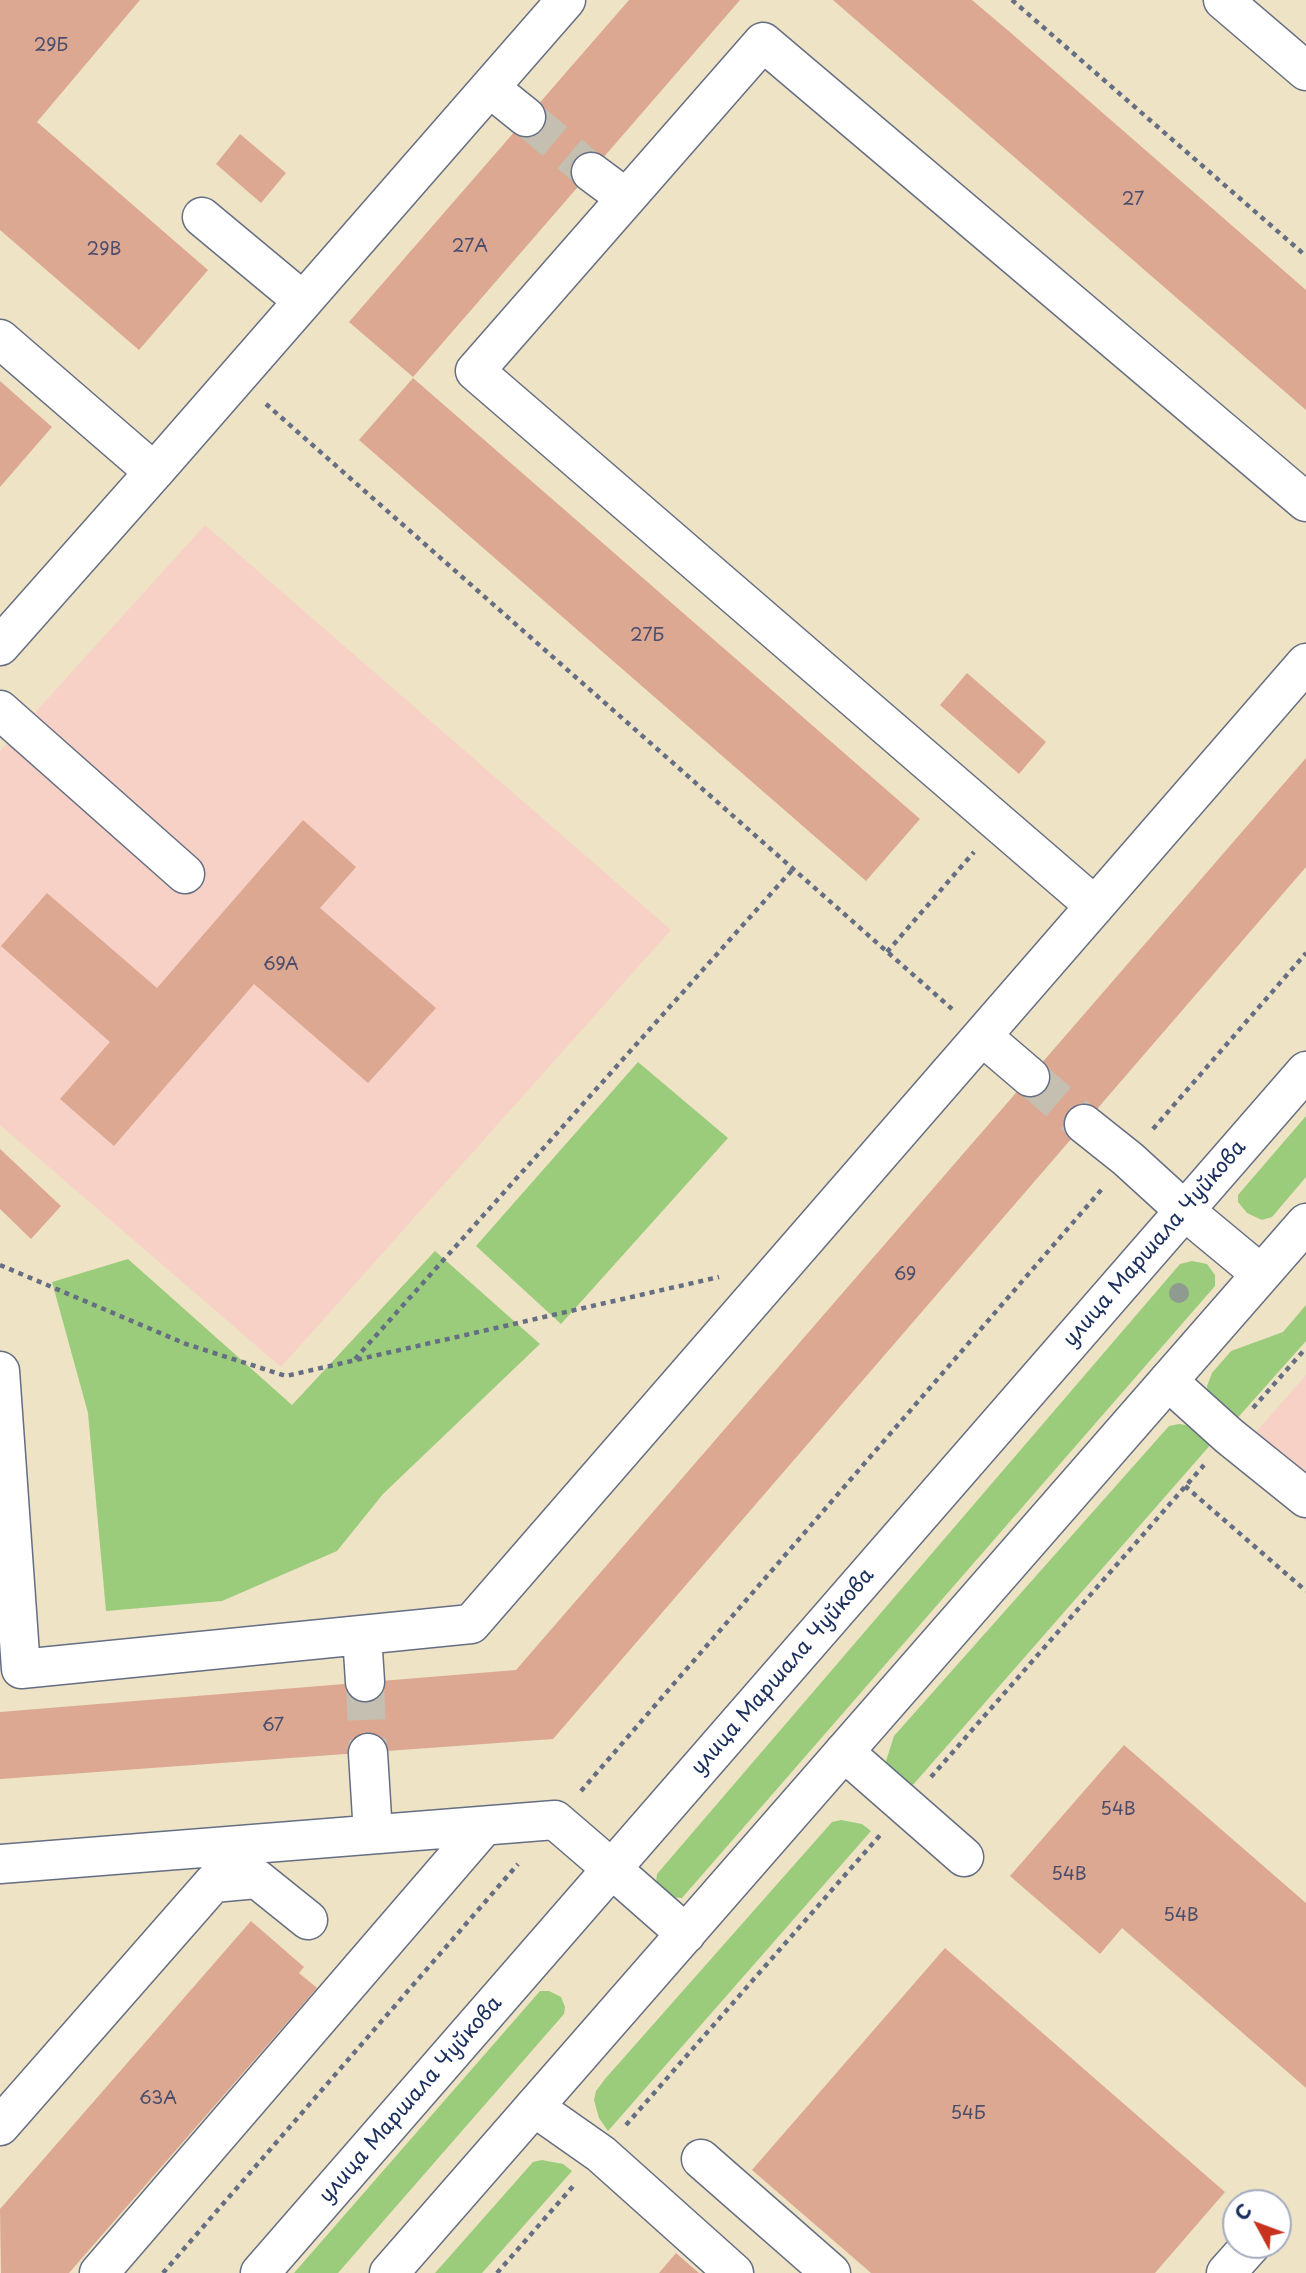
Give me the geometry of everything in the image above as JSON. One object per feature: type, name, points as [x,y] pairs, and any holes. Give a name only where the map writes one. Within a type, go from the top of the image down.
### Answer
[{"type":"main road","points":[[0,646],[566,0]]},
{"type":"main road","points":[[1223,0],[1306,71]]},
{"type":"main road","points":[[1096,906],[475,370],[763,42],[1306,502]]},
{"type":"main road","points":[[490,88],[526,117]]},
{"type":"main road","points":[[591,172],[626,198]]},
{"type":"main road","points":[[202,217],[303,301]]},
{"type":"main road","points":[[0,339],[154,472]]},
{"type":"main road","points":[[0,1371],[21,1670],[471,1624],[1306,663]]},
{"type":"main road","points":[[0,710],[185,874]]},
{"type":"main road","points":[[982,1036],[1030,1077]]},
{"type":"main road","name":"улица Маршала Чуйкова","points":[[260,2273],[1306,1071]]},
{"type":"main road","points":[[1084,1124],[1261,1274]]},
{"type":"main road","points":[[389,2273],[1306,1223]]},
{"type":"main road","points":[[1168,1381],[1229,1436],[1306,1498]]},
{"type":"main road","points":[[362,1635],[365,1682]]},
{"type":"main road","points":[[845,1752],[964,1857]]},
{"type":"main road","points":[[369,1753],[373,1834]]},
{"type":"main road","points":[[0,1864],[555,1820],[685,1934]]},
{"type":"main road","points":[[99,2273],[484,1826]]},
{"type":"main road","points":[[0,2126],[213,1883],[257,1880],[308,1920]]},
{"type":"main road","points":[[534,2107],[601,2154],[733,2273]]},
{"type":"main road","points":[[701,2159],[831,2273]]},
{"type":"main road","points":[[1226,2273],[1238,2259]]},
{"type":"path","points":[[1012,0],[1306,256]]},
{"type":"path","points":[[236,378],[982,1036]]},
{"type":"path","points":[[887,952],[999,823]]},
{"type":"path","points":[[353,1361],[793,869]]},
{"type":"path","points":[[163,2273],[1306,953]]},
{"type":"path","points":[[0,1265],[186,1344],[286,1376],[785,1262]]},
{"type":"path","points":[[1185,1486],[1306,1591]]},
{"type":"shaded area","points":[[205,525],[671,930],[281,1367],[0,1125],[0,751]]},
{"type":"shaded area","points":[[1306,1375],[1306,1521],[1234,1459]]},
{"type":"green space","points":[[638,1062],[728,1138],[561,1324],[476,1246]]},
{"type":"green space","points":[[1306,1116],[1306,1177],[1272,1217],[1262,1220],[1247,1213],[1238,1202],[1238,1195]]},
{"type":"green space","points":[[435,1251],[540,1344],[383,1494],[337,1551],[222,1601],[106,1611],[88,1413],[52,1282],[128,1259],[292,1405]]},
{"type":"green space","points":[[1192,1261],[1207,1264],[1215,1275],[1215,1286],[682,1898],[670,1897],[656,1883],[657,1874],[1180,1264]]},
{"type":"green space","points":[[1306,1305],[1306,1341],[1233,1423],[1208,1394],[1207,1386],[1212,1373],[1231,1351],[1283,1332]]},
{"type":"green space","points":[[1169,1426],[1193,1426],[1212,1443],[905,1794],[890,1776],[886,1761],[894,1736]]},
{"type":"green space","points":[[841,1820],[862,1824],[871,1831],[608,2131],[599,2118],[594,2100],[596,2091],[832,1822]]},
{"type":"green space","points":[[540,1991],[549,1991],[561,1997],[565,2007],[564,2014],[338,2273],[294,2273]]},
{"type":"green space","points":[[542,2160],[563,2164],[572,2171],[482,2273],[435,2273],[533,2162]]},
{"type":"building","points":[[0,0],[140,0],[37,122],[208,270],[139,350],[0,230]]},
{"type":"building","points":[[629,0],[740,0],[413,377],[349,322]]},
{"type":"building","points":[[833,0],[972,0],[1011,33],[1306,290],[1306,410]]},
{"type":"building","points":[[240,134],[286,173],[261,203],[216,164]]},
{"type":"building","points":[[413,378],[920,819],[866,881],[359,440]]},
{"type":"building","points":[[0,381],[52,427],[0,487]]},
{"type":"building","points":[[967,673],[1046,742],[1019,774],[940,705]]},
{"type":"building","points":[[1306,758],[1306,867],[553,1739],[0,1779],[0,1712],[516,1670]]},
{"type":"building","points":[[303,820],[356,867],[320,908],[436,1008],[368,1083],[254,984],[114,1146],[60,1099],[110,1042],[1,946],[47,893],[157,988]]},
{"type":"building","points":[[0,1149],[61,1206],[31,1239],[0,1209]]},
{"type":"building","points":[[1124,1745],[1306,1903],[1306,2088],[1122,1928],[1100,1954],[1010,1876]]},
{"type":"building","points":[[251,1921],[304,1967],[299,1973],[317,1988],[69,2273],[1,2273],[0,2209]]},
{"type":"building","points":[[945,1948],[1222,2189],[1222,2195],[1155,2273],[871,2273],[752,2170]]},
{"type":"building","points":[[676,2253],[699,2273],[659,2273]]},
{"type":"tunnel","points":[[526,117],[591,172]]},
{"type":"tunnel","points":[[1030,1077],[1084,1124]]},
{"type":"tunnel","points":[[365,1682],[368,1753]]}]
